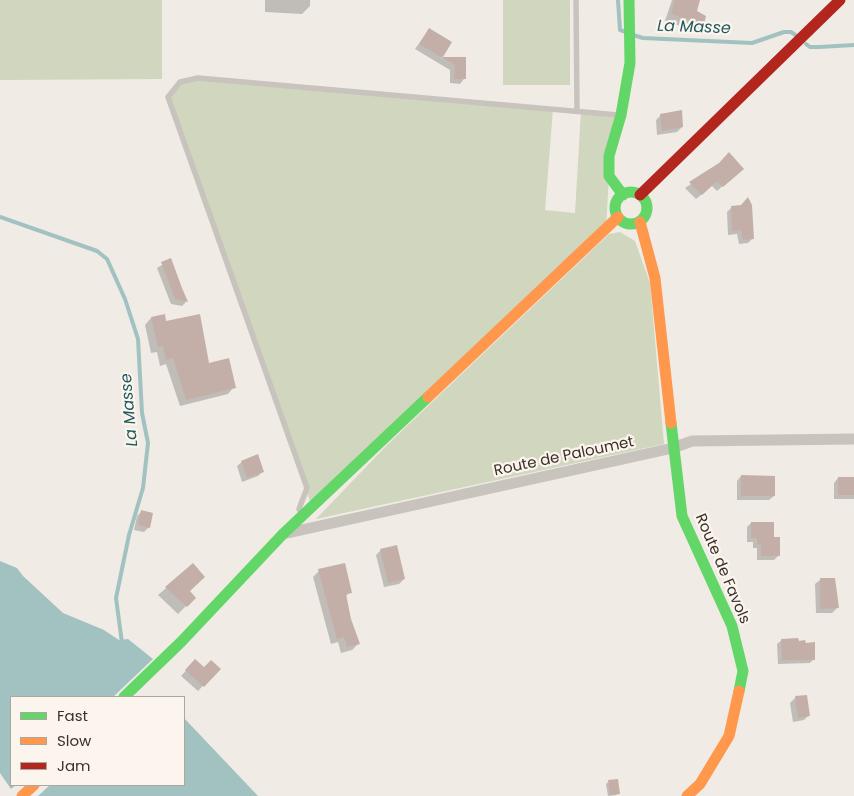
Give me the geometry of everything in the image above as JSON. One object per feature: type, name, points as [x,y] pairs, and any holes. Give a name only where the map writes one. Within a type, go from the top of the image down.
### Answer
[{"type":"street","points":[[623,195],[609,176],[609,156],[621,115],[630,63],[629,0]]},
{"type":"street","points":[[640,195],[840,0]]},
{"type":"street","points":[[632,192],[640,195],[647,208],[644,218],[640,222],[631,224],[618,217],[616,203],[623,195],[632,192]]},
{"type":"street","points":[[125,696],[181,642],[284,534],[618,217]]},
{"type":"street","name":"Route de Favols","points":[[640,222],[655,278],[682,516],[732,626],[743,671],[729,736],[700,784],[687,796]]},
{"type":"street","name":"Route de Paloumet","points":[[284,534],[673,448],[692,442],[854,439]]},
{"type":"street","points":[[22,796],[33,786]]},
{"type":"lane","points":[[576,0],[576,111]]},
{"type":"lane","points":[[302,517],[299,508],[307,488],[168,98],[180,82],[198,78],[621,115]]},
{"type":"green space","points":[[0,0],[162,0],[162,79],[0,80]]},
{"type":"green space","points":[[503,0],[570,0],[570,85],[503,85]]},
{"type":"green space","points":[[198,78],[553,109],[545,210],[575,213],[581,111],[621,115],[609,176],[606,227],[312,507],[168,97],[180,82]]},
{"type":"green space","points":[[620,232],[635,241],[650,283],[664,444],[316,519],[388,444],[609,234]]},
{"type":"water","points":[[0,561],[17,568],[23,576],[63,613],[104,630],[119,640],[128,639],[153,659],[114,696],[10,696],[10,786],[15,786],[11,789],[0,773]]},
{"type":"water","points":[[185,719],[258,796],[38,796],[49,786],[185,786]]},
{"type":"building","points":[[675,0],[700,0],[697,11],[706,16],[704,25],[671,14]]},
{"type":"building","points":[[429,28],[452,42],[443,57],[466,57],[466,79],[454,79],[455,65],[419,44]]},
{"type":"building","points":[[682,110],[683,127],[662,131],[660,114]]},
{"type":"building","points":[[729,152],[744,169],[723,187],[717,181],[702,195],[689,182],[719,163]]},
{"type":"building","points":[[748,197],[752,205],[754,239],[743,240],[741,230],[732,231],[731,206],[741,205]]},
{"type":"building","points":[[171,258],[188,302],[175,299],[161,262]]},
{"type":"building","points":[[165,314],[166,321],[200,314],[209,363],[229,358],[236,388],[186,400],[173,358],[166,360],[163,346],[158,347],[151,317]]},
{"type":"building","points":[[258,454],[264,472],[247,478],[241,461]]},
{"type":"building","points":[[741,475],[775,476],[775,496],[741,496]]},
{"type":"building","points":[[838,477],[854,477],[854,495],[838,495]]},
{"type":"building","points":[[141,510],[153,513],[150,528],[138,525]]},
{"type":"building","points":[[751,522],[774,522],[774,537],[780,537],[780,556],[761,556],[761,545],[757,544],[757,538],[751,538]]},
{"type":"building","points":[[397,545],[405,579],[388,583],[380,549]]},
{"type":"building","points":[[193,563],[205,577],[190,591],[196,598],[187,607],[165,587]]},
{"type":"building","points":[[345,563],[352,593],[346,594],[351,619],[360,644],[347,647],[344,637],[337,639],[318,569]]},
{"type":"building","points":[[820,578],[835,578],[839,608],[820,609]]},
{"type":"building","points":[[798,638],[799,641],[805,640],[806,643],[815,642],[815,660],[782,660],[781,639]]},
{"type":"building","points":[[195,659],[204,667],[211,660],[221,669],[204,687],[185,670]]},
{"type":"building","points":[[807,695],[810,716],[798,718],[795,696]]},
{"type":"building","points":[[618,779],[620,794],[610,795],[608,780]]},
{"type":"waterway","name":"La Masse","points":[[618,0],[620,30],[626,32]]},
{"type":"waterway","name":"La Masse","points":[[633,35],[643,38],[752,43],[784,32],[791,32],[797,36]]},
{"type":"waterway","name":"La Masse","points":[[806,44],[810,47],[854,45]]},
{"type":"waterway","name":"La Masse","points":[[0,217],[97,251],[107,259],[125,299],[138,339],[142,413],[148,443],[143,488],[129,535],[116,598],[122,643]]},
{"type":"traffic: fast","points":[[623,195],[609,176],[609,156],[621,115],[630,63],[629,0]]},
{"type":"traffic: fast","points":[[631,192],[637,193],[642,197],[646,202],[647,208],[646,214],[642,219],[637,223],[631,224],[625,223],[620,219],[616,214],[615,208],[616,202],[620,197],[625,193],[631,192]]},
{"type":"traffic: fast","points":[[125,696],[181,642],[283,534],[428,397]]},
{"type":"traffic: fast","points":[[671,423],[682,516],[732,626],[743,671],[739,691]]},
{"type":"traffic: slow","points":[[428,397],[618,217]]},
{"type":"traffic: slow","points":[[640,222],[655,278],[671,423]]},
{"type":"traffic: slow","points":[[687,796],[700,784],[729,736],[739,691]]},
{"type":"traffic: slow","points":[[22,796],[33,786]]},
{"type":"traffic: jam","points":[[640,195],[840,0]]}]
